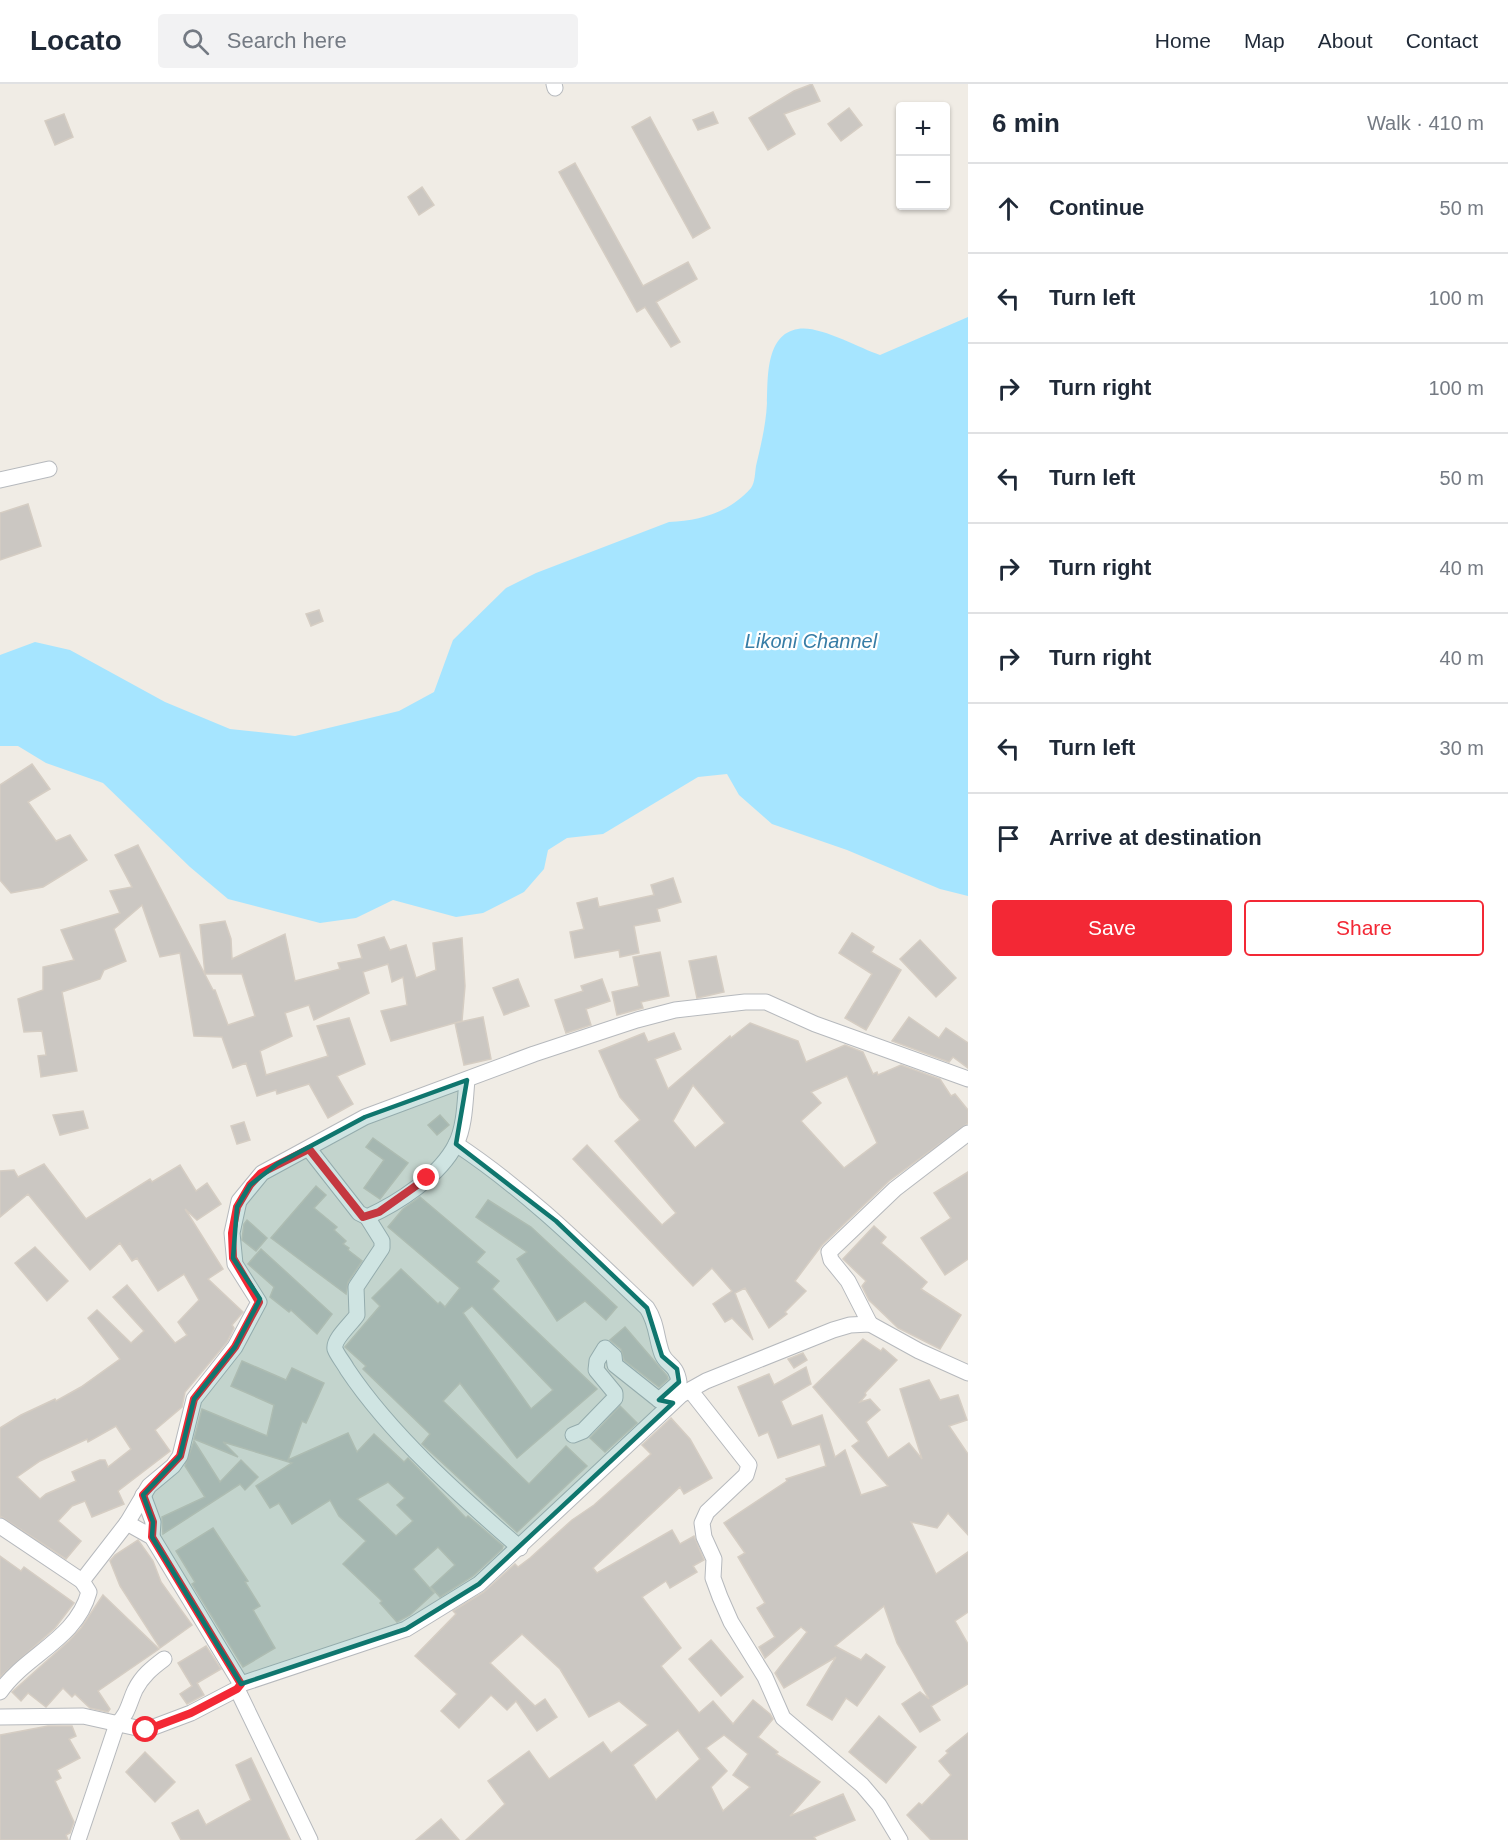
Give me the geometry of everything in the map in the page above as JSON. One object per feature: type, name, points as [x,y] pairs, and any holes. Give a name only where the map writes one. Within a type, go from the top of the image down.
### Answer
[{"type":"street","points":[[0,480],[49,469]]},
{"type":"street","points":[[82,1581],[128,1523],[143,1495],[180,1456],[194,1399],[235,1347],[259,1302],[233,1258],[233,1225],[239,1201],[261,1173],[365,1117],[637,1020],[675,1010],[757,1001],[968,1079]]},
{"type":"street","points":[[367,1217],[385,1208],[437,1170],[456,1144],[461,1129],[467,1080]]},
{"type":"street","points":[[870,1324],[848,1281],[831,1260],[829,1252],[895,1189],[968,1133]]},
{"type":"street","points":[[0,1717],[65,1714],[136,1729],[156,1728],[191,1713],[239,1687],[420,1623],[478,1584],[520,1548],[666,1402],[679,1382],[677,1369],[663,1356],[656,1324],[647,1308],[556,1221],[500,1174],[456,1144]]},
{"type":"street","points":[[309,1149],[359,1213],[367,1217],[382,1241],[382,1248],[358,1281],[355,1294],[357,1315],[336,1343],[336,1350],[360,1388],[408,1441],[482,1515],[520,1548]]},
{"type":"street","points":[[666,1402],[706,1381],[850,1325],[870,1324],[920,1352],[968,1373]]},
{"type":"street","points":[[573,1435],[583,1431],[615,1398],[615,1394],[596,1370],[597,1361],[605,1348],[614,1356],[615,1365],[666,1402]]},
{"type":"street","points":[[690,1390],[749,1465],[746,1476],[707,1512],[702,1522],[704,1537],[714,1559],[713,1578],[731,1622],[765,1677],[783,1718],[862,1785],[879,1805],[900,1840]]},
{"type":"street","points":[[143,1495],[153,1522],[152,1537]]},
{"type":"street","points":[[128,1523],[152,1537],[239,1687],[310,1840]]},
{"type":"street","points":[[0,1526],[82,1581],[89,1592],[79,1617],[51,1646],[40,1651],[0,1692]]},
{"type":"street","points":[[78,1840],[117,1724],[128,1710],[135,1690],[145,1674],[164,1659]]},
{"type":"highlighted area","points":[[467,1080],[456,1144],[556,1221],[647,1308],[662,1356],[677,1369],[679,1382],[659,1400],[673,1403],[479,1584],[406,1629],[241,1684],[152,1537],[153,1522],[143,1495],[180,1456],[194,1399],[235,1347],[260,1299],[233,1258],[237,1207],[250,1185],[277,1164],[365,1117]]},
{"type":"water","name":"Likoni Channel","points":[[968,317],[968,896],[940,889],[847,850],[772,824],[739,795],[727,774],[698,777],[603,834],[567,838],[548,850],[544,869],[524,892],[483,913],[456,917],[393,900],[356,918],[320,923],[228,899],[190,867],[103,783],[46,763],[18,746],[0,746],[0,655],[35,642],[70,650],[165,702],[230,729],[295,736],[399,711],[434,692],[453,640],[506,588],[536,573],[669,522],[692,520],[714,514],[743,496],[751,488],[754,480],[766,419],[770,359],[779,339],[787,333],[798,329],[817,330],[880,355]]},
{"type":"building","points":[[812,84],[820,101],[784,114],[795,134],[768,150],[749,118],[794,91]]},
{"type":"building","points":[[849,108],[862,125],[841,141],[828,124]]},
{"type":"building","points":[[713,112],[718,123],[698,130],[693,120]]},
{"type":"building","points":[[64,114],[73,137],[55,145],[45,121]]},
{"type":"building","points":[[650,117],[710,228],[693,238],[632,127]]},
{"type":"building","points":[[575,163],[643,286],[688,262],[697,279],[656,302],[680,342],[671,347],[645,307],[637,312],[559,172]]},
{"type":"building","points":[[422,187],[434,205],[419,215],[408,197]]},
{"type":"building","points":[[28,504],[41,546],[0,560],[0,513]]},
{"type":"building","points":[[319,610],[323,621],[311,626],[306,614]]},
{"type":"building","points":[[32,764],[50,789],[28,802],[56,841],[70,835],[87,860],[43,887],[11,893],[0,880],[0,785]]},
{"type":"building","points":[[138,845],[213,990],[215,990],[228,1025],[255,1016],[242,974],[205,974],[200,925],[225,921],[231,939],[232,959],[285,934],[295,981],[340,969],[338,963],[362,958],[358,945],[384,937],[390,950],[406,945],[416,978],[436,970],[433,943],[462,938],[465,986],[462,1021],[391,1041],[381,1011],[407,1005],[403,977],[392,982],[388,964],[363,972],[369,993],[314,1020],[309,1005],[285,1013],[292,1036],[260,1051],[266,1075],[328,1056],[317,1026],[349,1018],[365,1064],[337,1076],[353,1104],[328,1118],[309,1084],[277,1094],[276,1090],[257,1096],[246,1063],[233,1068],[222,1037],[194,1036],[180,953],[160,957],[142,905],[114,929],[126,961],[104,970],[100,979],[62,992],[77,1071],[41,1077],[38,1056],[46,1055],[42,1031],[24,1032],[18,999],[43,990],[43,967],[74,960],[61,930],[120,913],[110,891],[132,887],[115,855]]},
{"type":"building","points":[[673,878],[681,902],[657,909],[660,921],[634,926],[639,953],[620,957],[619,950],[575,958],[570,932],[584,929],[577,903],[597,898],[599,907],[654,895],[651,885]]},
{"type":"building","points":[[852,933],[874,947],[871,952],[901,970],[866,1030],[845,1018],[872,974],[839,953]]},
{"type":"building","points":[[920,940],[956,978],[936,997],[900,959]]},
{"type":"building","points":[[660,952],[669,996],[641,1002],[643,1008],[617,1015],[612,992],[639,986],[633,957]]},
{"type":"building","points":[[716,956],[724,992],[697,998],[689,961]]},
{"type":"building","points":[[518,979],[529,1006],[504,1015],[493,988]]},
{"type":"building","points":[[602,979],[610,1001],[586,1009],[591,1025],[566,1033],[555,1000],[583,991],[581,986]]},
{"type":"building","points":[[483,1017],[491,1059],[464,1065],[455,1023]]},
{"type":"building","points":[[909,1017],[939,1038],[946,1028],[968,1043],[968,1068],[953,1057],[949,1062],[892,1041]]},
{"type":"building","points":[[750,1023],[798,1041],[806,1062],[845,1045],[863,1052],[873,1074],[877,1072],[878,1075],[901,1065],[940,1079],[951,1096],[955,1094],[968,1110],[968,1123],[889,1181],[822,1245],[795,1281],[806,1291],[785,1312],[787,1314],[769,1328],[745,1288],[735,1293],[753,1340],[732,1318],[725,1322],[713,1304],[732,1291],[712,1268],[693,1286],[573,1159],[587,1145],[662,1225],[676,1213],[615,1141],[640,1120],[620,1097],[599,1051],[644,1033],[648,1042],[674,1033],[681,1049],[655,1059],[668,1089],[730,1036],[731,1038]],"holes":[[[847,1076],[877,1143],[844,1168],[801,1121],[821,1103],[811,1092]],[[693,1085],[725,1123],[695,1148],[673,1121]]]},
{"type":"building","points":[[83,1111],[88,1128],[60,1135],[53,1115]]},
{"type":"building","points":[[440,1115],[449,1125],[437,1135],[428,1125]]},
{"type":"building","points":[[244,1122],[250,1140],[237,1144],[231,1126]]},
{"type":"building","points":[[373,1138],[408,1163],[380,1199],[364,1188],[384,1160],[366,1147]]},
{"type":"building","points":[[44,1164],[86,1219],[150,1179],[152,1182],[180,1165],[196,1191],[207,1183],[221,1204],[197,1220],[185,1209],[223,1269],[208,1279],[243,1312],[232,1325],[234,1328],[227,1342],[185,1392],[182,1407],[155,1430],[170,1451],[118,1491],[124,1504],[92,1517],[85,1501],[72,1506],[58,1521],[81,1541],[66,1559],[0,1516],[0,1428],[21,1415],[55,1399],[56,1401],[81,1387],[120,1359],[88,1318],[97,1310],[131,1343],[144,1331],[113,1297],[127,1285],[175,1343],[187,1335],[178,1322],[199,1300],[184,1274],[158,1291],[137,1258],[132,1261],[120,1243],[90,1270],[28,1194],[0,1217],[0,1171],[14,1170],[18,1177]],"holes":[[[116,1426],[131,1449],[108,1467],[105,1460],[100,1460],[72,1472],[76,1481],[40,1499],[17,1477],[40,1461],[87,1439],[88,1442]]]},
{"type":"building","points":[[968,1172],[968,1259],[945,1275],[921,1238],[951,1218],[934,1193]]},
{"type":"building","points":[[316,1186],[326,1195],[314,1208],[337,1227],[334,1230],[346,1241],[343,1244],[362,1261],[348,1282],[346,1294],[271,1238]]},
{"type":"building","points":[[420,1197],[485,1252],[476,1262],[499,1281],[492,1289],[597,1389],[517,1458],[460,1383],[443,1401],[529,1484],[566,1446],[587,1466],[517,1532],[422,1444],[430,1434],[363,1369],[366,1366],[345,1347],[380,1306],[372,1298],[401,1269],[438,1304],[440,1302],[445,1307],[460,1288],[388,1227],[403,1209]],"holes":[[[472,1306],[553,1390],[531,1409],[463,1313]]]},
{"type":"building","points":[[488,1200],[531,1227],[617,1307],[606,1320],[585,1301],[557,1321],[517,1259],[527,1252],[476,1217]]},
{"type":"building","points":[[247,1220],[267,1238],[256,1251],[242,1240],[244,1224]]},
{"type":"building","points":[[874,1226],[886,1237],[881,1243],[927,1282],[921,1289],[961,1315],[940,1349],[898,1328],[869,1300],[862,1286],[866,1281],[843,1259]]},
{"type":"building","points":[[35,1247],[68,1281],[47,1301],[15,1263]]},
{"type":"building","points":[[261,1249],[332,1314],[317,1334],[291,1310],[289,1312],[270,1297],[274,1287],[248,1264]]},
{"type":"building","points":[[625,1327],[667,1376],[668,1379],[659,1387],[624,1360],[621,1349],[610,1340]]},
{"type":"building","points":[[863,1339],[881,1351],[883,1348],[897,1360],[865,1393],[866,1395],[860,1402],[870,1399],[880,1410],[866,1422],[888,1458],[909,1443],[922,1459],[900,1389],[929,1380],[940,1400],[958,1395],[967,1420],[949,1426],[968,1454],[968,1535],[948,1513],[937,1528],[911,1522],[936,1574],[968,1552],[968,1612],[955,1621],[968,1644],[968,1684],[931,1706],[940,1720],[920,1732],[902,1704],[920,1692],[929,1699],[897,1643],[884,1606],[835,1646],[861,1660],[866,1654],[885,1667],[857,1706],[846,1698],[832,1720],[807,1705],[836,1657],[784,1688],[775,1673],[807,1632],[801,1627],[765,1658],[759,1647],[775,1637],[757,1608],[765,1603],[738,1557],[745,1553],[724,1523],[787,1481],[786,1479],[826,1466],[820,1444],[778,1458],[768,1432],[759,1436],[738,1387],[769,1374],[774,1385],[806,1367],[811,1384],[781,1401],[792,1426],[822,1415],[835,1457],[845,1450],[861,1495],[888,1486],[852,1446],[859,1441],[813,1387]]},
{"type":"building","points":[[803,1353],[807,1360],[794,1368],[788,1359]]},
{"type":"building","points":[[242,1361],[286,1380],[292,1368],[324,1383],[306,1423],[302,1421],[288,1460],[348,1433],[357,1452],[374,1434],[404,1462],[408,1458],[466,1518],[468,1516],[503,1546],[502,1549],[473,1576],[440,1597],[431,1587],[455,1565],[438,1547],[413,1569],[434,1593],[410,1615],[397,1622],[380,1603],[382,1601],[343,1564],[366,1541],[339,1516],[330,1500],[292,1524],[279,1503],[270,1508],[256,1486],[292,1463],[223,1442],[238,1457],[194,1439],[202,1409],[267,1436],[274,1405],[231,1386]],"holes":[[[388,1482],[405,1498],[397,1505],[413,1521],[396,1536],[357,1499]]]},
{"type":"building","points":[[620,1406],[637,1423],[605,1452],[590,1438]]},
{"type":"building","points":[[671,1418],[690,1439],[712,1478],[684,1494],[680,1487],[593,1568],[597,1573],[672,1530],[680,1544],[694,1536],[704,1560],[693,1566],[697,1572],[670,1588],[666,1581],[642,1597],[681,1648],[661,1666],[699,1713],[713,1701],[733,1724],[753,1700],[770,1714],[773,1719],[758,1737],[778,1752],[776,1754],[820,1782],[790,1816],[843,1794],[855,1820],[814,1837],[816,1840],[466,1840],[505,1804],[488,1781],[529,1751],[549,1779],[603,1742],[611,1753],[648,1725],[619,1701],[589,1717],[560,1669],[522,1634],[490,1663],[535,1706],[545,1699],[557,1717],[537,1731],[516,1701],[507,1710],[491,1695],[459,1728],[441,1711],[457,1694],[415,1656],[456,1614],[453,1611],[484,1592],[515,1564],[518,1567],[530,1558],[651,1454],[642,1445]],"holes":[[[678,1730],[700,1759],[656,1800],[633,1765]],[[724,1735],[748,1754],[733,1775],[750,1787],[723,1811],[711,1787],[727,1771],[706,1748]]]},
{"type":"building","points":[[194,1441],[220,1482],[241,1460],[258,1477],[245,1490],[240,1484],[163,1534],[162,1517],[205,1497],[185,1466]]},
{"type":"building","points":[[213,1528],[248,1581],[245,1582],[260,1606],[253,1610],[275,1648],[243,1667],[192,1584],[195,1582],[176,1551]]},
{"type":"building","points":[[138,1540],[153,1561],[161,1582],[192,1625],[160,1648],[120,1586],[110,1561],[115,1555]]},
{"type":"building","points":[[0,1556],[21,1571],[24,1567],[74,1603],[55,1628],[0,1677]]},
{"type":"building","points":[[103,1595],[159,1649],[98,1691],[110,1709],[108,1712],[90,1708],[75,1694],[72,1697],[63,1688],[46,1707],[28,1693],[21,1701],[12,1692],[69,1641],[81,1628]]},
{"type":"building","points":[[711,1640],[743,1677],[721,1696],[689,1659]]},
{"type":"building","points":[[206,1646],[221,1669],[197,1683],[204,1695],[187,1704],[180,1694],[192,1686],[178,1663]]},
{"type":"building","points":[[879,1716],[916,1747],[886,1783],[849,1752]]},
{"type":"building","points":[[48,1726],[72,1726],[76,1736],[69,1739],[80,1758],[57,1770],[61,1778],[55,1781],[74,1822],[70,1833],[66,1835],[68,1840],[0,1840],[0,1735]]},
{"type":"building","points":[[968,1733],[968,1840],[931,1840],[907,1815],[919,1803],[922,1805],[951,1775],[939,1761],[948,1753],[946,1751]]},
{"type":"building","points":[[145,1752],[175,1782],[155,1802],[126,1772]]},
{"type":"building","points":[[251,1758],[290,1840],[181,1840],[172,1823],[198,1810],[206,1825],[251,1800],[236,1765]]},
{"type":"building","points":[[441,1819],[459,1840],[416,1840]]},
{"type":"route","points":[[146,1730],[191,1713],[237,1689],[241,1684],[152,1537],[153,1522],[143,1495],[149,1486],[173,1466],[180,1456],[194,1399],[235,1347],[259,1302],[258,1296],[238,1270],[233,1258],[232,1233],[239,1201],[261,1173],[309,1149],[363,1217],[379,1212],[427,1178]]}]
